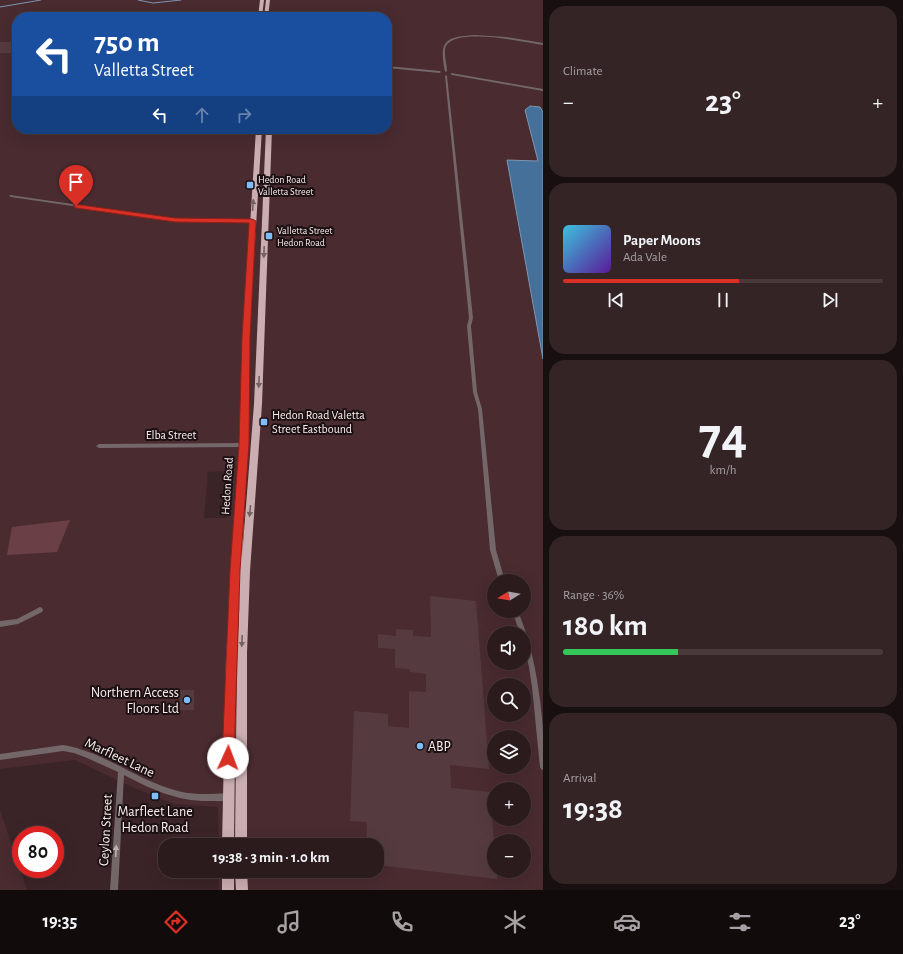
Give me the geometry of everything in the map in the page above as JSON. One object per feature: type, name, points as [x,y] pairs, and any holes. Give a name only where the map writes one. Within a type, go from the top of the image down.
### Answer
[{"type":"highway","points":[[261,12],[262,0]]},
{"type":"highway","points":[[267,12],[268,0]]},
{"type":"highway","name":"Hedon Road","points":[[228,838],[234,584],[244,445],[246,337],[252,221],[259,134]]},
{"type":"highway","name":"Hedon Road","points":[[241,838],[242,653],[245,571],[258,404],[269,134]]},
{"type":"highway","points":[[228,878],[228,890]]},
{"type":"highway","points":[[241,878],[242,890]]},
{"type":"street","points":[[500,574],[493,550],[480,409],[475,392],[469,326],[471,318],[444,47],[447,42],[454,38],[480,36],[543,44]]},
{"type":"street","points":[[392,67],[440,72],[441,75],[451,72],[452,74],[543,90]]},
{"type":"street","points":[[10,196],[175,220],[252,221]]},
{"type":"street","name":"Elba Street","points":[[99,446],[244,445]]},
{"type":"street","points":[[0,624],[18,621],[40,610]]},
{"type":"street","points":[[518,618],[524,630],[529,653],[543,767]]},
{"type":"street","name":"Marfleet Lane","points":[[0,757],[63,748],[81,752],[148,785],[177,795],[205,798],[228,797]]},
{"type":"street","name":"Ceylon Street","points":[[114,890],[121,771]]},
{"type":"shaded area","points":[[0,0],[543,0],[543,890],[219,890],[219,878],[384,878],[384,838],[219,838],[218,807],[174,804],[130,786],[75,760],[0,769]],"holes":[[[228,471],[227,518],[204,518],[208,472]]]},
{"type":"shaded area","points":[[70,520],[57,552],[7,555],[12,527]]},
{"type":"shaded area","points":[[0,810],[12,846],[12,878],[23,878],[27,890],[0,890]]},
{"type":"water","points":[[530,106],[540,107],[543,112],[543,359],[507,160],[538,161],[525,110]]},
{"type":"building","points":[[0,42],[12,42],[12,53],[0,53]]},
{"type":"building","name":"ABP","points":[[430,596],[476,601],[487,743],[487,769],[450,765],[451,788],[487,792],[487,826],[493,826],[493,834],[487,834],[487,878],[384,866],[384,838],[366,838],[367,822],[350,821],[354,711],[388,714],[388,726],[409,728],[409,691],[426,692],[426,674],[410,672],[410,669],[395,668],[395,649],[378,648],[378,634],[396,636],[396,629],[413,630],[413,636],[431,637]]},
{"type":"building","name":"Northern Access Floors Ltd","points":[[180,690],[194,690],[194,710],[179,710]]},
{"type":"waterway","points":[[0,7],[41,0]]},
{"type":"waterway","points":[[138,0],[153,3],[181,0]]},
{"type":"place","name":"Hedon Road Valletta Street","points":[[250,185]]},
{"type":"place","name":"Valletta Street Hedon Road","points":[[269,236]]},
{"type":"place","name":"Hedon Road Valetta Street Eastbound","points":[[264,422]]},
{"type":"place","name":"Northern Access Floors Ltd","points":[[187,700]]},
{"type":"place","name":"ABP","points":[[420,746]]},
{"type":"place","name":"Marfleet Lane Hedon Road","points":[[155,796]]},
{"type":"route","points":[[76,206],[175,220],[252,221],[246,323],[244,445],[235,570],[228,758]]}]
